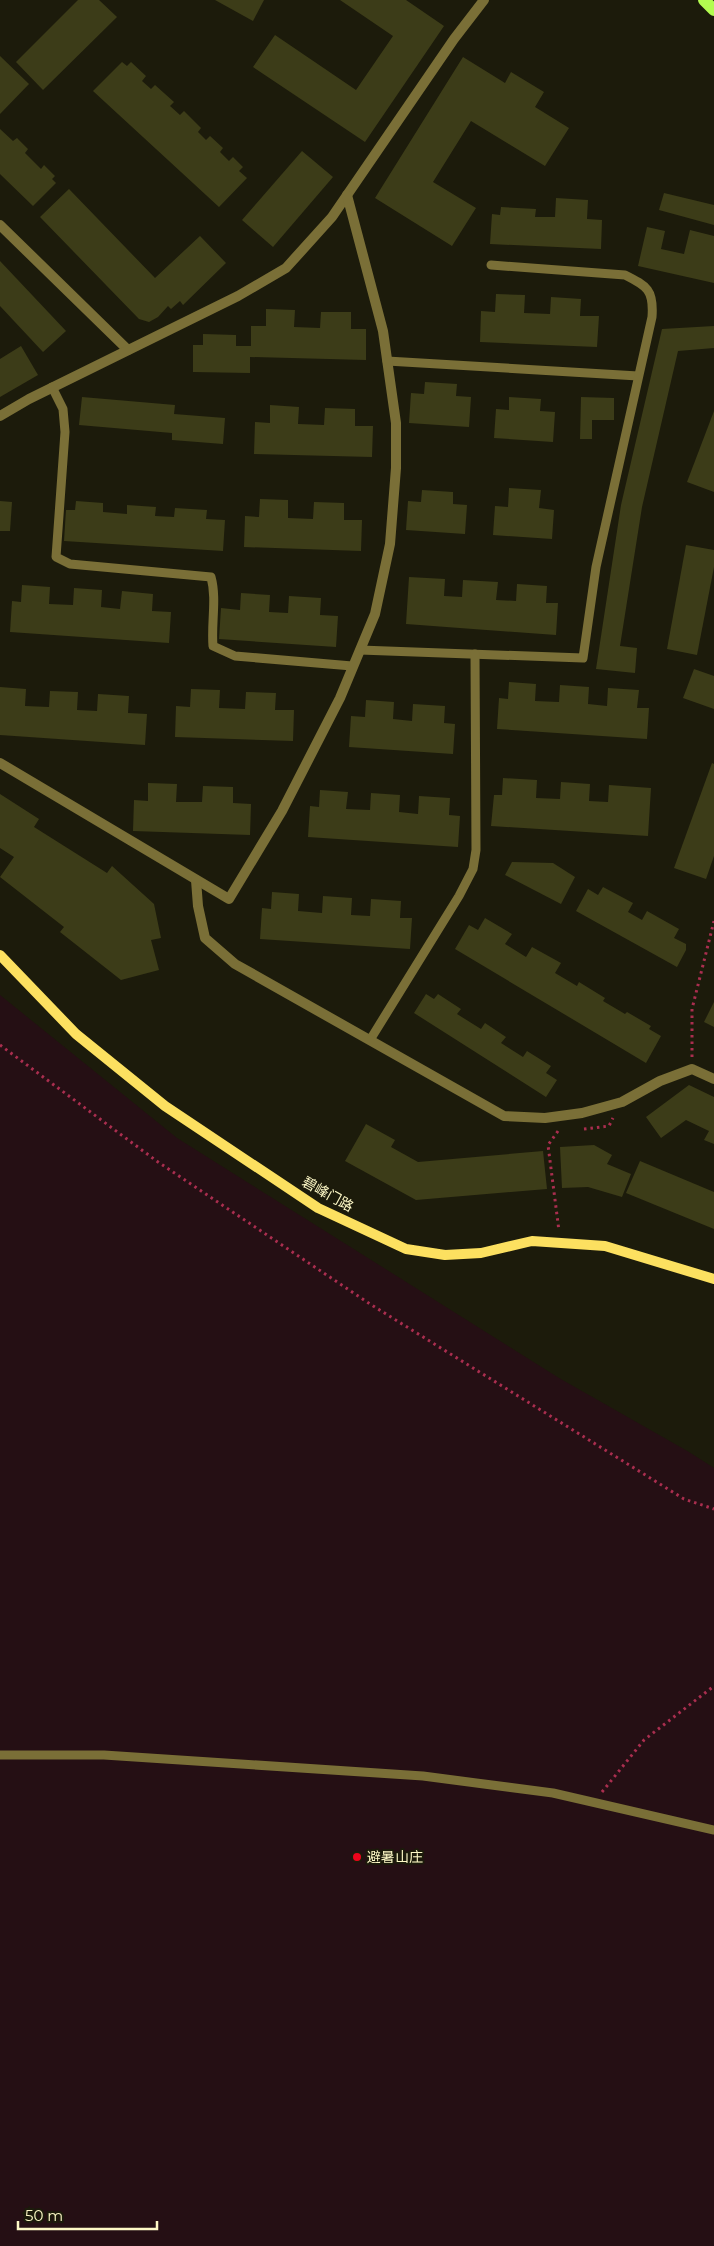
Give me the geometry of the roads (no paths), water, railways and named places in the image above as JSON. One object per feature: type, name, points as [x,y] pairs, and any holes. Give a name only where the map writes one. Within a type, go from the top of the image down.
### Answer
[{"type":"main road","points":[[704,0],[714,10]]},
{"type":"street","points":[[0,416],[52,387],[238,296],[286,268],[332,217],[454,39],[484,0]]},
{"type":"street","points":[[0,763],[229,899],[282,811],[340,698],[352,666],[376,614],[390,544],[396,468],[396,423],[384,331],[347,195]]},
{"type":"street","points":[[0,226],[128,350]]},
{"type":"street","points":[[196,880],[205,938],[234,964],[504,1116],[546,1118],[582,1113],[622,1102],[660,1081],[692,1068],[714,1080]]},
{"type":"street","name":"碧峰门路","points":[[0,954],[76,1034],[165,1106],[318,1208],[406,1249],[445,1255],[481,1253],[532,1241],[605,1246],[714,1279]]},
{"type":"lane","points":[[360,650],[583,658],[596,567],[652,317],[653,300],[645,285],[625,275],[491,265]]},
{"type":"lane","points":[[387,361],[638,376]]},
{"type":"lane","points":[[52,387],[63,409],[65,432],[56,557],[70,564],[211,577],[214,588],[211,627],[212,646],[235,656],[352,666]]},
{"type":"lane","points":[[370,1040],[459,896],[473,869],[476,850],[476,654]]},
{"type":"lane","points":[[0,1755],[104,1754],[424,1776],[553,1793],[714,1830]]},
{"type":"place","name":"避暑山庄","points":[[357,1857]]}]
